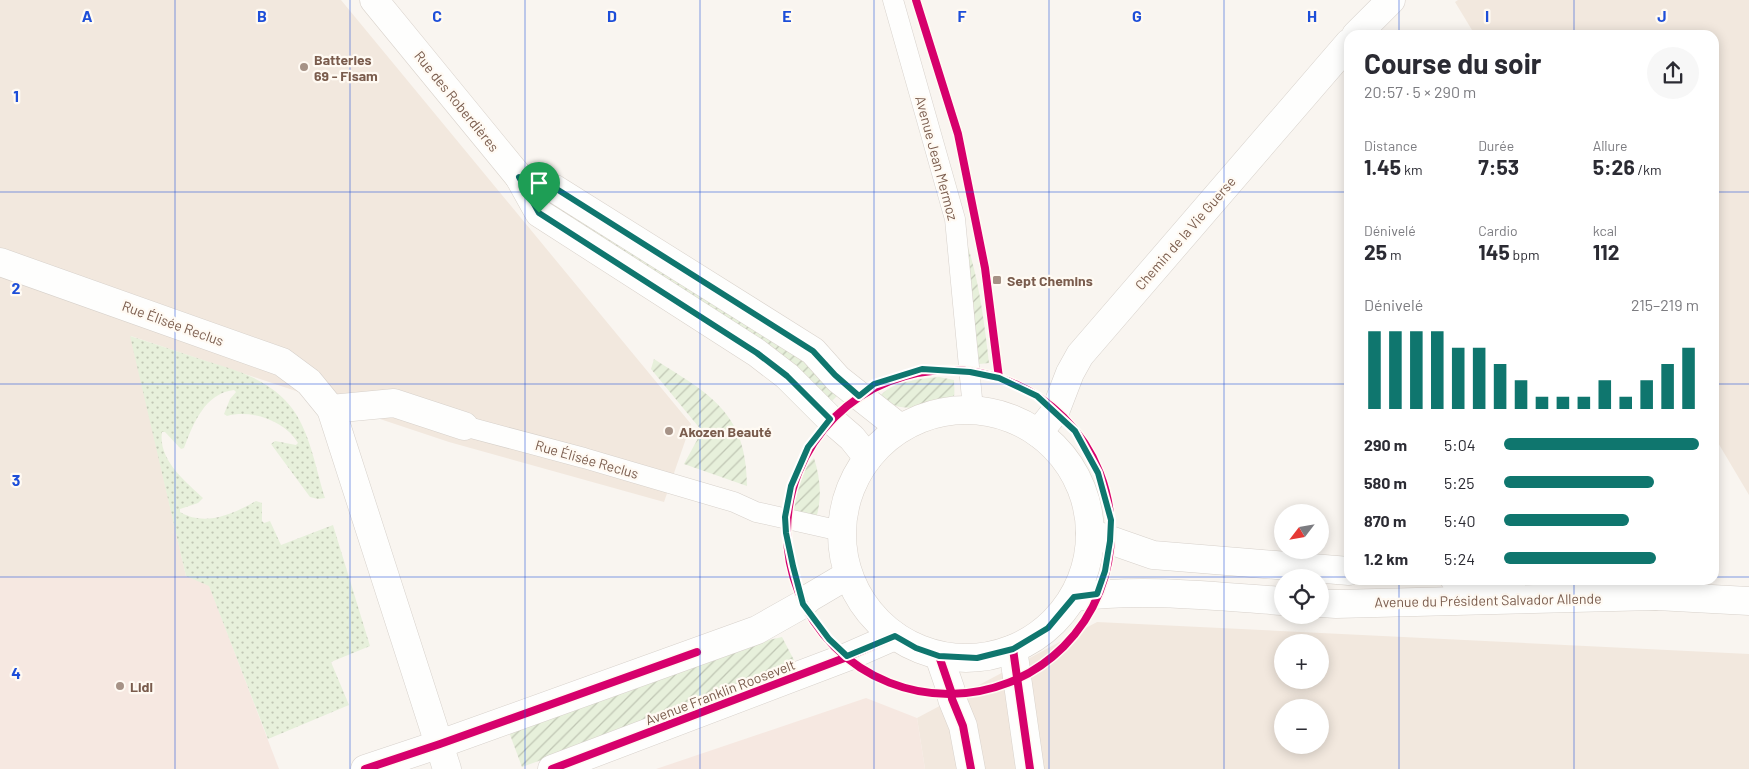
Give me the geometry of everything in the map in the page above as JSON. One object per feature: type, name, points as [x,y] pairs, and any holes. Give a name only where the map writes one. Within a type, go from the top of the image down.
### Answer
[{"type":"street","name":"Rue des Roberdières","points":[[374,0],[519,177],[539,213],[757,353],[787,376],[852,438],[868,458]]},
{"type":"street","points":[[1361,30],[1391,0]]},
{"type":"street","name":"Chemin de la Vie Guerse","points":[[1038,433],[1055,412],[1070,374],[1080,355],[1344,49]]},
{"type":"street","points":[[519,177],[555,188],[813,351],[838,379],[900,428]]},
{"type":"street","name":"Rue Élisée Reclus","points":[[0,262],[282,362],[309,382],[331,409],[444,757]]},
{"type":"street","name":"Rue Élisée Reclus","points":[[331,409],[394,403],[464,426]]},
{"type":"street","points":[[973,409],[1007,416],[1038,433],[1059,451],[1074,474],[1085,499],[1090,533],[1087,563],[1074,597],[1048,628],[1013,649],[977,658],[939,656],[916,648],[895,636],[867,609],[848,575],[842,553],[841,531],[849,489],[868,458],[900,428],[934,413],[973,409]]},
{"type":"street","points":[[1090,533],[1153,556],[1344,571]]},
{"type":"street","points":[[365,769],[444,757],[757,630],[803,604],[809,598],[848,575]]},
{"type":"street","name":"Avenue du Président Salvador Allende","points":[[1518,585],[1749,601]]},
{"type":"street","points":[[1074,597],[1097,594],[1151,592],[1274,600]]},
{"type":"street","name":"Avenue du Président Salvador Allende","points":[[1329,604],[1655,596]]},
{"type":"street","name":"Avenue Franklin Roosevelt","points":[[552,769],[895,636]]},
{"type":"street","points":[[1013,649],[1030,769]]},
{"type":"street","points":[[939,656],[952,699],[963,726],[972,769]]},
{"type":"lane","name":"Avenue Jean Mermoz","points":[[893,0],[955,219],[973,409]]},
{"type":"lane","name":"Rue Élisée Reclus","points":[[464,426],[631,471],[734,502],[756,512],[841,531]]},
{"type":"shaded area","points":[[0,0],[341,0],[691,424],[664,502],[449,442],[131,336],[186,576],[0,577]]},
{"type":"shaded area","points":[[1458,0],[1749,0],[1749,495],[1719,444],[1719,30],[1472,30],[1455,2]]},
{"type":"shaded area","name":"Lidl","points":[[186,576],[209,585],[279,769],[0,769],[0,577]]},
{"type":"shaded area","points":[[1097,622],[1749,654],[1749,769],[925,769],[917,718]]},
{"type":"shaded area","points":[[866,698],[917,718],[925,769],[656,769]]},
{"type":"green space","points":[[548,196],[802,356],[838,395],[830,403],[544,206]]},
{"type":"green space","points":[[965,238],[977,284],[989,363],[979,364],[975,351]]},
{"type":"green space","points":[[130,336],[226,367],[264,383],[285,400],[300,421],[309,442],[325,498],[310,497],[271,444],[275,441],[296,445],[298,443],[285,429],[276,423],[257,416],[237,414],[227,416],[224,414],[230,399],[236,392],[234,390],[224,392],[208,403],[196,420],[184,448],[181,449],[165,432],[162,432],[162,442],[168,461],[203,498],[198,503],[180,509],[180,512],[190,516],[209,519],[228,514],[256,501],[262,503],[262,521],[264,523],[270,521],[281,545],[333,525],[370,646],[331,662],[349,705],[268,739],[209,586],[186,576]]},
{"type":"green space","points":[[654,359],[708,395],[732,423],[740,440],[745,461],[747,486],[684,464],[702,431],[651,369]]},
{"type":"green space","points":[[939,377],[954,380],[954,396],[945,403],[930,407],[906,408],[895,406],[879,398],[884,392],[898,384]]},
{"type":"green space","points":[[814,458],[818,472],[820,493],[817,515],[808,517],[793,510],[802,475]]},
{"type":"green space","points":[[782,637],[796,664],[731,691],[522,767],[509,732]]},
{"type":"cycle path","points":[[916,0],[958,134],[985,268],[999,378]]},
{"type":"cycle path","points":[[949,370],[981,373],[1011,382],[1039,397],[1064,417],[1084,442],[1099,470],[1108,500],[1111,532],[1108,564],[1099,594],[1084,622],[1064,647],[1039,667],[1011,682],[981,691],[949,694],[917,691],[887,682],[859,667],[834,647],[814,622],[799,594],[790,564],[787,532],[790,500],[799,470],[814,442],[834,417],[859,397],[887,382],[917,373],[949,370]]},
{"type":"cycle path","points":[[552,769],[847,657],[895,636]]},
{"type":"cycle path","points":[[1013,649],[1030,769]]},
{"type":"cycle path","points":[[365,769],[697,652]]},
{"type":"cycle path","points":[[939,656],[952,699],[963,726],[971,769]]},
{"type":"place","name":"Batteries 69 - Fisam","points":[[304,67]]},
{"type":"place","name":"Sept Chemins","points":[[997,280]]},
{"type":"place","name":"Akozen Beauté","points":[[669,431]]},
{"type":"place","name":"Lidl","points":[[120,686]]},
{"type":"route","points":[[519,177],[555,188],[813,351],[835,375],[859,396],[874,384],[922,369],[970,372],[999,378],[1037,396],[1075,431],[1098,473],[1111,520],[1105,571],[1097,594],[1074,597],[1048,628],[1013,649],[977,658],[939,656],[916,648],[895,636],[847,656],[829,639],[803,604],[786,533],[785,517],[791,486],[808,447],[830,419],[787,376],[757,353],[539,213],[519,177]]}]
